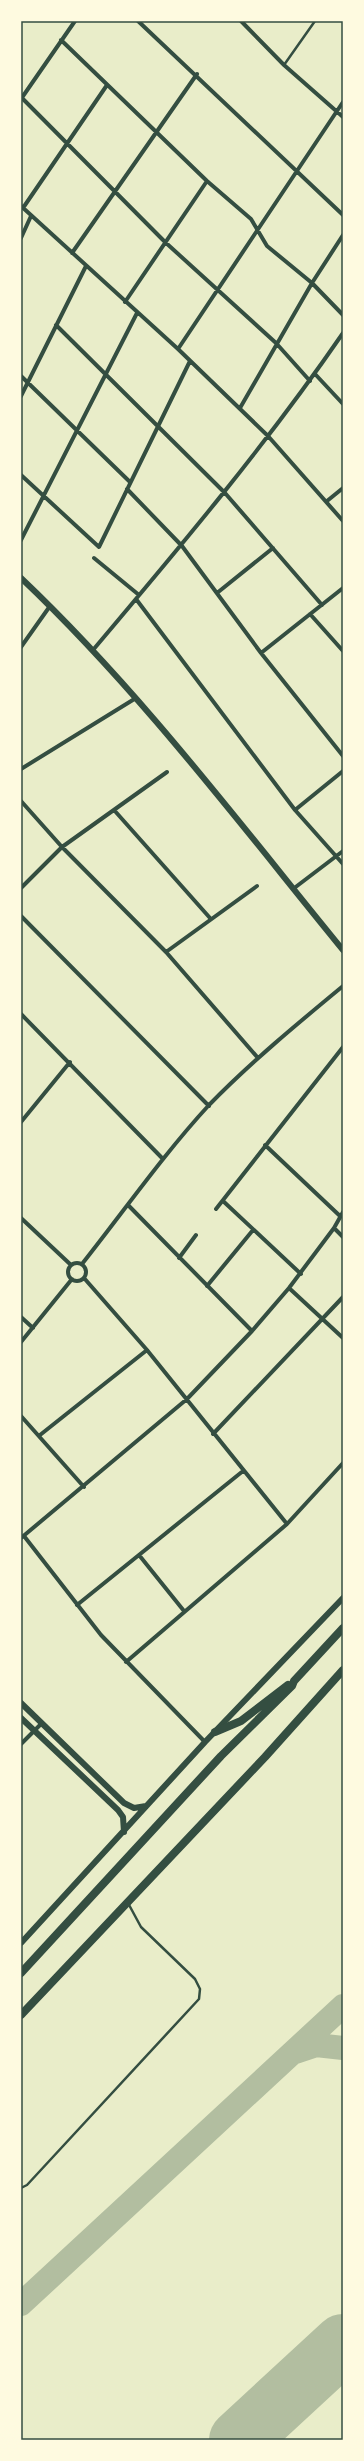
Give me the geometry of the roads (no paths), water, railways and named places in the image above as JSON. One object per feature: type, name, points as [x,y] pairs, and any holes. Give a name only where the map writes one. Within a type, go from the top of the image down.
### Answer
[{"type":"highway","points":[[215,1732],[241,1721],[294,1681],[343,1628]]},
{"type":"highway","points":[[21,2015],[92,1942],[127,1901],[265,1757],[343,1670]]},
{"type":"highway","points":[[21,1973],[216,1762],[292,1686],[294,1681]]},
{"type":"highway","points":[[21,1969],[34,1960]]},
{"type":"street","points":[[75,21],[21,98],[165,242],[217,291],[276,343],[310,381]]},
{"type":"street","points":[[138,21],[144,23],[343,215]]},
{"type":"street","points":[[241,21],[284,65],[343,117]]},
{"type":"street","points":[[61,40],[207,181],[251,219],[267,246],[312,283],[343,315]]},
{"type":"street","points":[[72,253],[197,74]]},
{"type":"street","points":[[107,85],[22,207],[178,349],[240,408],[268,436],[327,501],[343,521]]},
{"type":"street","points":[[178,349],[258,232],[296,171],[343,102]]},
{"type":"street","points":[[125,302],[207,181]]},
{"type":"street","points":[[21,238],[32,216]]},
{"type":"street","points":[[240,408],[276,343],[343,235]]},
{"type":"street","points":[[21,396],[86,266]]},
{"type":"street","points":[[21,540],[137,313]]},
{"type":"street","points":[[56,325],[106,372],[225,493],[322,605]]},
{"type":"street","points":[[93,650],[225,493],[310,381],[343,333]]},
{"type":"street","points":[[21,475],[99,547],[190,361]]},
{"type":"street","points":[[315,374],[343,404]]},
{"type":"street","points":[[21,376],[78,429],[130,482]]},
{"type":"street","points":[[327,501],[343,488]]},
{"type":"street","points":[[127,489],[182,546],[261,653],[343,756]]},
{"type":"street","points":[[217,593],[273,548]]},
{"type":"street","points":[[94,558],[139,595]]},
{"type":"street","points":[[21,578],[93,650],[136,698],[343,950]]},
{"type":"street","points":[[261,653],[343,588]]},
{"type":"street","points":[[136,600],[295,810],[343,864]]},
{"type":"street","points":[[21,647],[50,606]]},
{"type":"street","points":[[310,614],[343,651]]},
{"type":"street","points":[[21,769],[136,698]]},
{"type":"street","points":[[295,810],[343,771]]},
{"type":"street","points":[[21,888],[62,847],[167,772]]},
{"type":"street","points":[[21,801],[62,847],[166,952],[258,1058]]},
{"type":"street","points":[[114,810],[210,918]]},
{"type":"street","points":[[293,889],[343,851]]},
{"type":"street","points":[[166,952],[210,918],[257,886]]},
{"type":"street","points":[[21,916],[209,1106]]},
{"type":"street","points":[[82,1264],[163,1159],[209,1106],[258,1058],[343,986]]},
{"type":"street","points":[[21,1014],[70,1062],[163,1159]]},
{"type":"street","points":[[216,1209],[343,1047]]},
{"type":"street","points":[[21,1122],[70,1062]]},
{"type":"street","points":[[205,1742],[126,1662],[77,1605],[22,1537],[84,1487],[187,1399],[252,1331],[289,1288],[334,1228],[342,1214],[265,1145]]},
{"type":"street","points":[[222,1201],[301,1274]]},
{"type":"street","points":[[128,1205],[252,1331]]},
{"type":"street","points":[[21,1218],[71,1265]]},
{"type":"street","points":[[334,1228],[343,1237]]},
{"type":"street","points":[[207,1286],[253,1230]]},
{"type":"street","points":[[179,1258],[196,1235]]},
{"type":"street","points":[[72,1279],[68,1270],[71,1265],[76,1263],[82,1264]]},
{"type":"street","points":[[82,1264],[86,1273],[84,1278]]},
{"type":"street","points":[[72,1279],[76,1281],[84,1278]]},
{"type":"street","points":[[84,1278],[148,1350],[213,1434],[286,1524]]},
{"type":"street","points":[[21,1342],[72,1279]]},
{"type":"street","points":[[289,1288],[343,1338]]},
{"type":"street","points":[[213,1434],[343,1297]]},
{"type":"street","points":[[21,1317],[32,1328]]},
{"type":"street","points":[[40,1435],[148,1350]]},
{"type":"street","points":[[21,1416],[40,1435],[84,1487]]},
{"type":"street","points":[[126,1662],[286,1524],[343,1463]]},
{"type":"street","points":[[77,1605],[243,1471]]},
{"type":"street","points":[[138,1555],[184,1611]]},
{"type":"street","points":[[21,1943],[205,1742],[343,1598]]},
{"type":"street","points":[[21,1702],[124,1803],[134,1808],[146,1806]]},
{"type":"street","points":[[21,1718],[118,1810],[123,1817],[124,1832]]},
{"type":"street","points":[[21,1744],[42,1723]]},
{"type":"lane","points":[[284,65],[315,21]]},
{"type":"lane","points":[[21,2188],[27,2185],[198,1999],[200,1989],[196,1979],[141,1927],[127,1901]]}]
